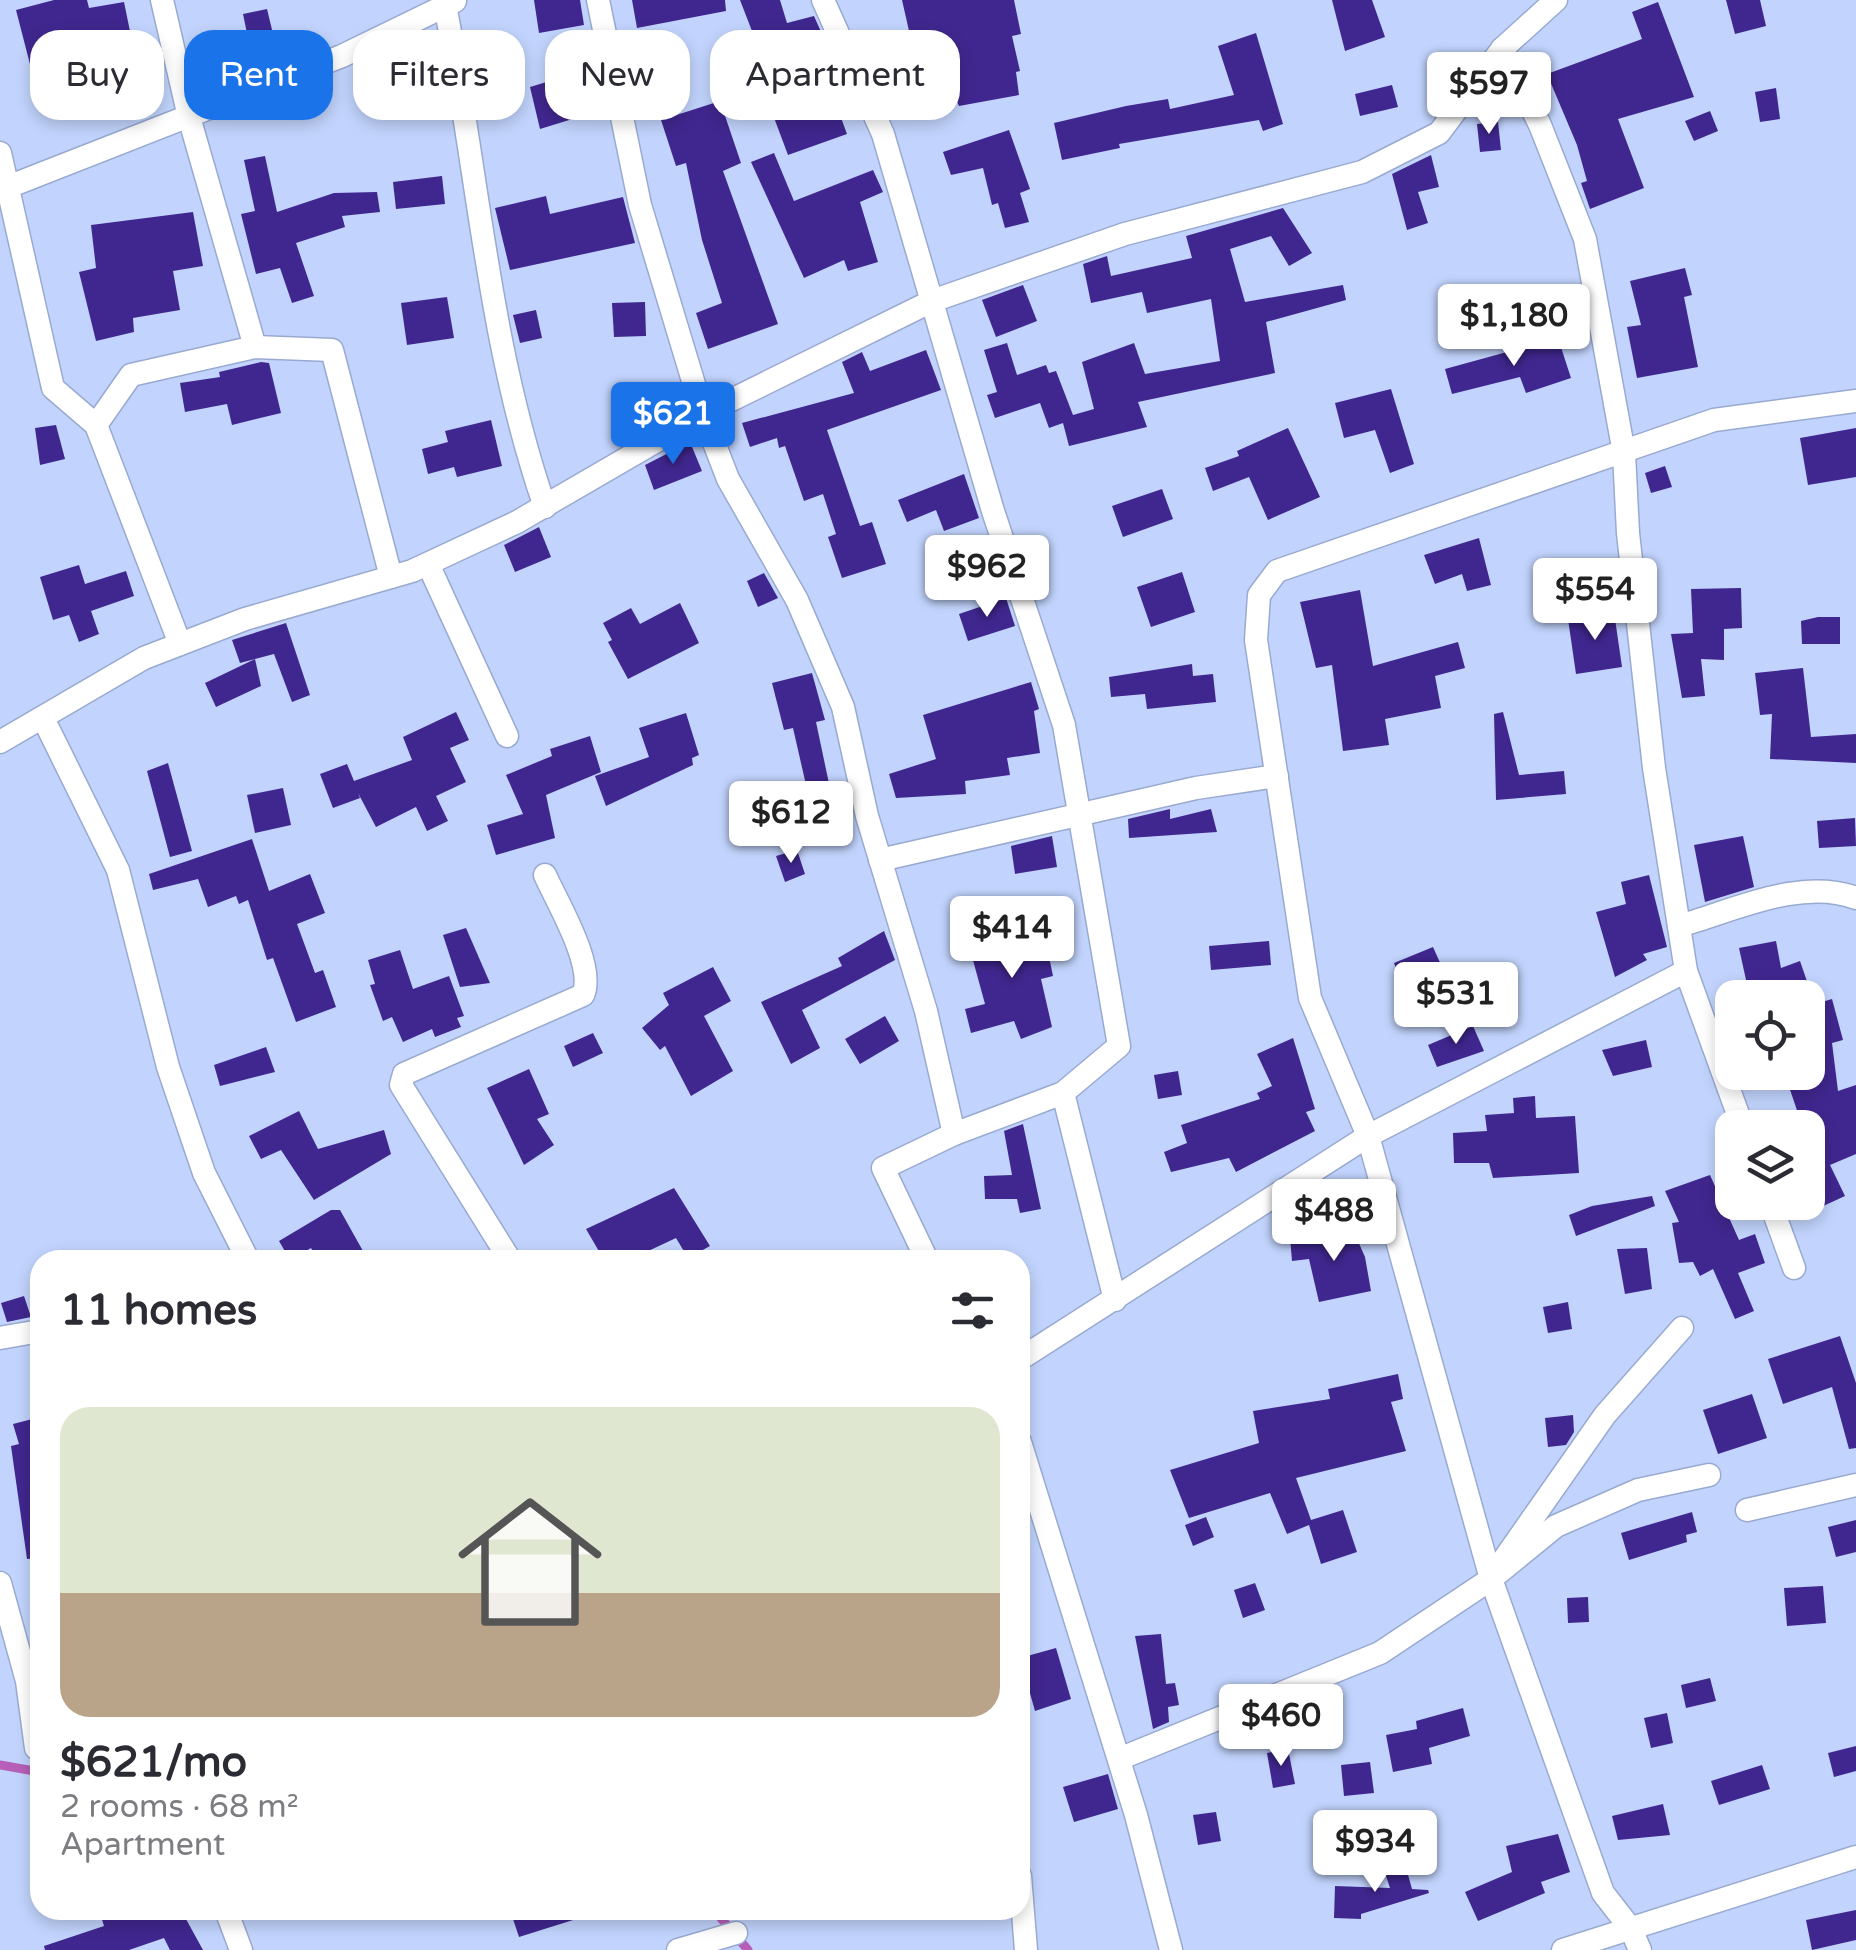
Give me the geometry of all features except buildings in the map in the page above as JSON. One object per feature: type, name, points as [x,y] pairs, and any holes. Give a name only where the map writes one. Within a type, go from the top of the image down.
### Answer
[{"type":"street","points":[[162,0],[184,95]]},
{"type":"street","points":[[598,0],[640,205],[703,414],[728,479],[797,600],[843,707],[880,860],[926,1011],[954,1134]]},
{"type":"street","points":[[823,0],[884,134],[993,511],[1064,725],[1119,1046],[1063,1093],[954,1134],[884,1168],[922,1250]]},
{"type":"street","points":[[0,742],[144,658],[245,619],[428,564],[545,507],[703,414],[932,301],[1124,234],[1362,172],[1439,133],[1502,49],[1523,11],[1556,0]]},
{"type":"street","points":[[333,60],[449,1],[494,312],[518,430],[545,507]]},
{"type":"street","points":[[1502,49],[1540,125],[1585,239],[1624,453],[1628,533],[1654,768],[1686,972],[1736,1110]]},
{"type":"street","points":[[5,188],[184,119]]},
{"type":"street","points":[[190,120],[255,347]]},
{"type":"street","points":[[0,152],[5,188],[53,388],[96,425],[180,644]]},
{"type":"street","points":[[96,425],[131,375],[255,347],[332,350],[392,576]]},
{"type":"street","points":[[1636,1939],[1603,1893],[1492,1579],[1368,1136],[1306,982],[1256,640],[1259,595],[1278,572],[1714,420],[1856,401]]},
{"type":"street","points":[[428,564],[507,736]]},
{"type":"street","points":[[43,718],[118,870],[168,1068],[204,1173],[243,1250]]},
{"type":"street","points":[[880,860],[1277,776]]},
{"type":"street","points":[[504,1250],[401,1086],[404,1074],[583,995],[589,983],[585,966],[545,875]]},
{"type":"street","points":[[1680,926],[1808,890],[1836,891],[1856,898]]},
{"type":"street","points":[[1030,1353],[1368,1136],[1686,972]]},
{"type":"street","points":[[1063,1093],[1115,1300]]},
{"type":"street","points":[[1777,1220],[1794,1268]]},
{"type":"street","points":[[1492,1579],[1564,1468],[1682,1328]]},
{"type":"street","points":[[0,1338],[30,1333]]},
{"type":"street","points":[[1030,1474],[1119,1759],[1171,1950]]},
{"type":"street","points":[[1119,1759],[1380,1653],[1492,1579],[1556,1526],[1638,1490],[1709,1475]]},
{"type":"street","points":[[1747,1510],[1856,1486]]},
{"type":"street","points":[[0,1584],[30,1703]]},
{"type":"street","points":[[1563,1950],[1636,1939],[1856,1857]]},
{"type":"street","points":[[230,1920],[241,1950]]},
{"type":"street","points":[[1024,1920],[1026,1950]]},
{"type":"street","points":[[678,1950],[736,1933]]},
{"type":"waterway","points":[[0,1765],[30,1770]]},
{"type":"waterway","points":[[722,1920],[748,1950]]}]
